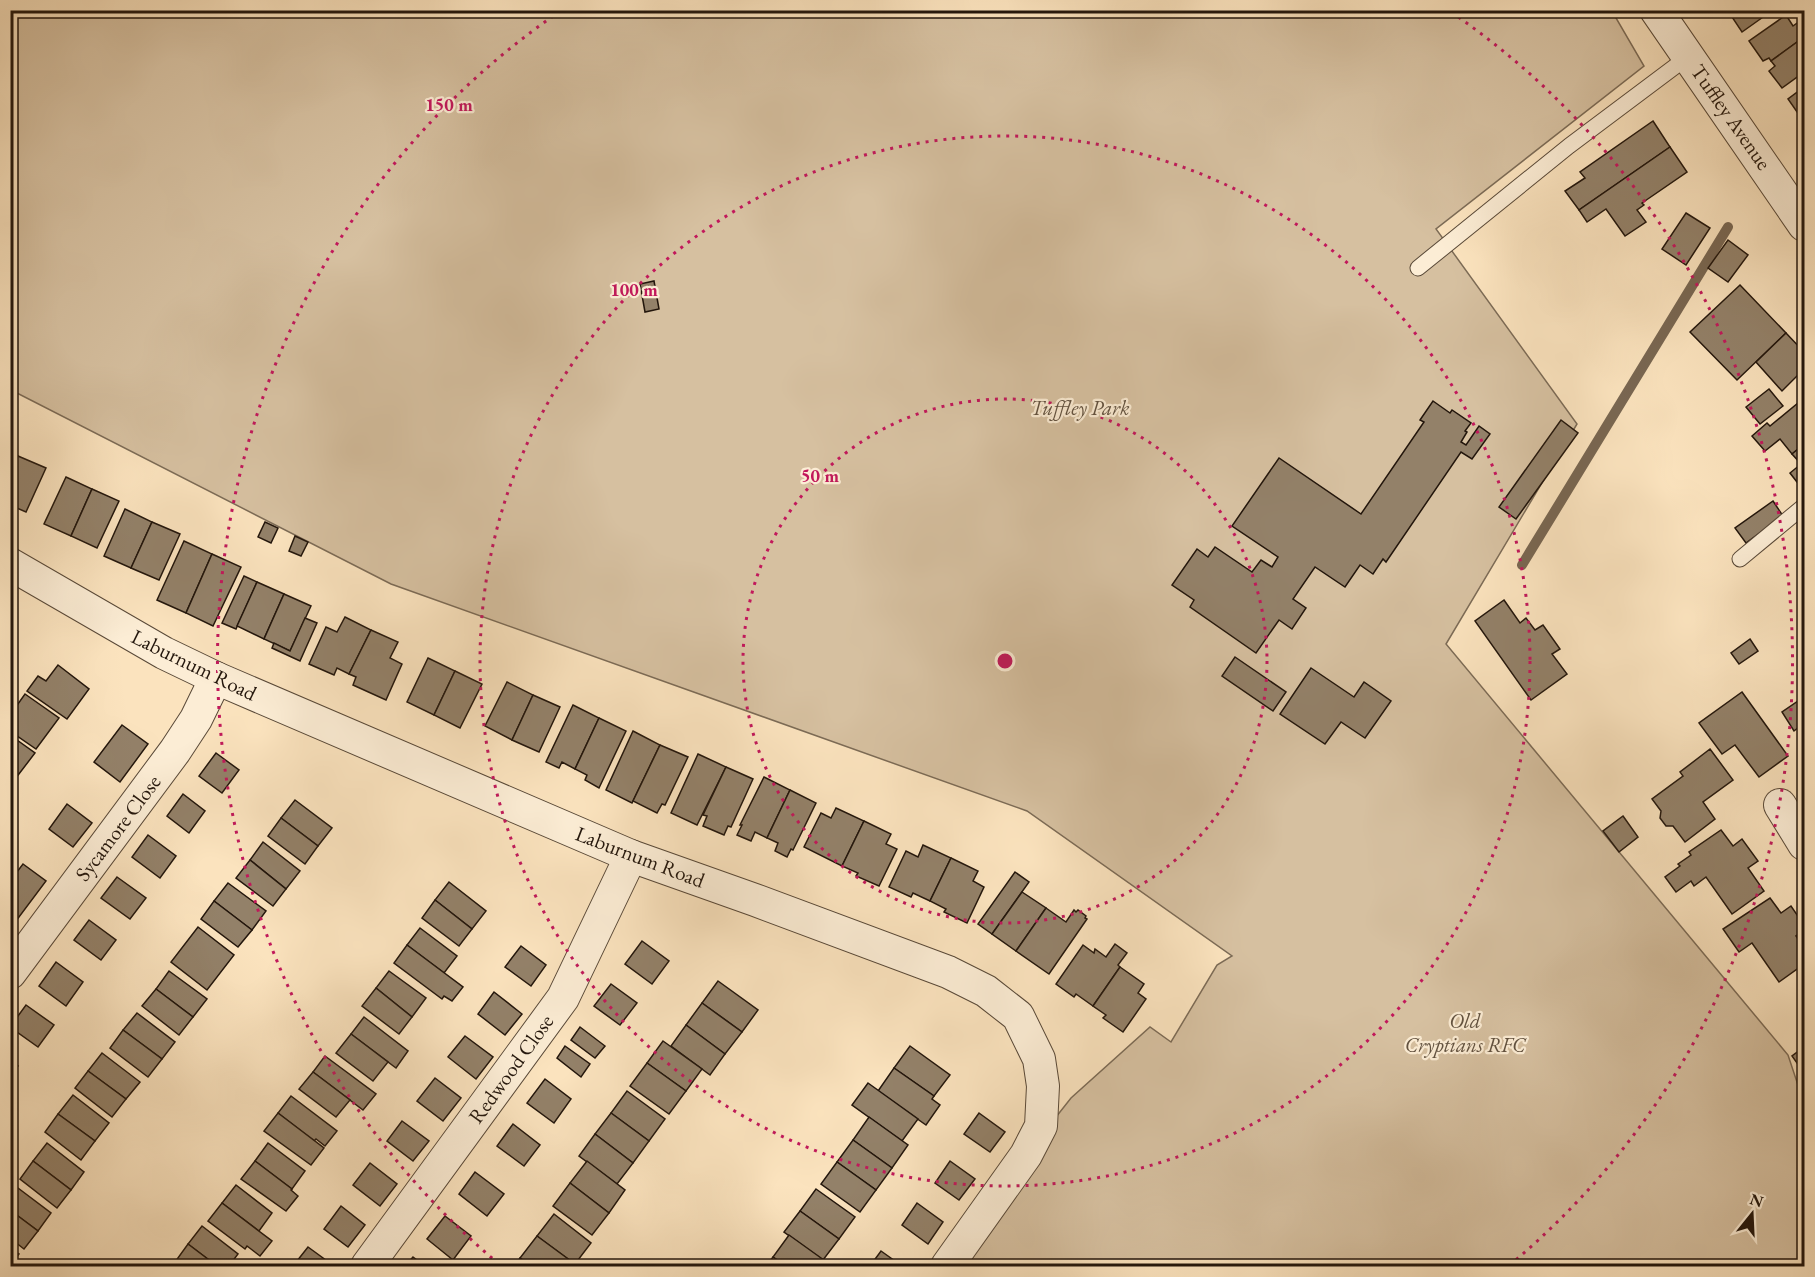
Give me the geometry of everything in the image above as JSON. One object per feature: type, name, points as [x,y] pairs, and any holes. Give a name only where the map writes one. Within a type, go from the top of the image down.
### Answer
[{"type":"street","name":"Tuffley Avenue","points":[[1656,10],[1804,225]]},
{"type":"street","name":"Laburnum Road","points":[[10,564],[164,653],[216,678],[630,856],[948,972],[986,991],[1018,1016],[1039,1059],[1043,1086],[1041,1126],[1026,1155],[947,1266]]},
{"type":"street","name":"Sycamore Close","points":[[10,973],[175,751],[196,719],[216,678]]},
{"type":"street","points":[[1780,805],[1804,844]]},
{"type":"street","name":"Redwood Close","points":[[366,1266],[563,998],[630,856]]},
{"type":"lane","points":[[1418,268],[1569,146],[1689,56]]},
{"type":"lane","points":[[1740,559],[1804,506]]},
{"type":"green space","name":"Tuffley Park","points":[[11,11],[1612,11],[1644,66],[1436,229],[1577,424],[1446,644],[1788,1055],[1804,1103],[1804,1266],[947,1266],[1026,1155],[1071,1098],[1150,1027],[1171,1042],[1217,965],[1232,956],[1027,811],[391,584],[11,390]]},
{"type":"building","points":[[1735,10],[1773,10],[1742,32],[1730,14]]},
{"type":"building","points":[[1786,15],[1793,26],[1804,18],[1804,37],[1771,61],[1769,58],[1763,61],[1749,41]]},
{"type":"building","points":[[1804,37],[1804,72],[1782,88],[1769,71],[1775,66],[1771,61]]},
{"type":"building","points":[[1804,87],[1804,118],[1802,119],[1788,99]]},
{"type":"building","points":[[1653,121],[1670,147],[1579,210],[1565,191],[1585,178],[1580,172]]},
{"type":"building","points":[[1670,147],[1687,172],[1642,203],[1644,205],[1637,210],[1646,222],[1625,236],[1606,209],[1587,222],[1579,210]]},
{"type":"building","points":[[1686,213],[1710,228],[1686,265],[1662,249]]},
{"type":"building","points":[[1728,240],[1748,255],[1728,282],[1708,268]]},
{"type":"building","points":[[654,281],[659,309],[645,312],[640,284]]},
{"type":"building","points":[[1740,285],[1786,333],[1737,380],[1690,332]]},
{"type":"building","points":[[1786,333],[1804,352],[1804,369],[1782,391],[1756,362]]},
{"type":"building","points":[[1769,389],[1783,406],[1760,424],[1746,407]]},
{"type":"building","points":[[1804,398],[1804,444],[1792,454],[1780,439],[1765,451],[1752,436],[1767,423],[1770,426]]},
{"type":"building","points":[[1433,401],[1450,413],[1452,410],[1471,423],[1461,442],[1466,445],[1479,426],[1490,434],[1472,459],[1461,452],[1386,562],[1383,559],[1373,574],[1360,565],[1345,587],[1315,567],[1293,599],[1306,608],[1292,629],[1279,620],[1256,653],[1190,607],[1194,600],[1172,585],[1197,549],[1208,557],[1215,547],[1252,572],[1261,560],[1272,567],[1278,557],[1232,526],[1279,458],[1361,514],[1424,422],[1420,420]]},
{"type":"building","points":[[1561,420],[1578,433],[1516,519],[1499,507]]},
{"type":"building","points":[[1804,444],[1804,491],[1790,473],[1801,464],[1792,454]]},
{"type":"building","points":[[10,452],[18,456],[10,472]]},
{"type":"building","points":[[18,456],[46,468],[26,512],[10,505],[10,472]]},
{"type":"building","points":[[66,477],[92,489],[71,536],[44,524]]},
{"type":"building","points":[[92,489],[119,501],[97,548],[71,536]]},
{"type":"building","points":[[1773,501],[1783,516],[1746,543],[1735,528]]},
{"type":"building","points":[[125,509],[152,522],[131,568],[104,556]]},
{"type":"building","points":[[152,522],[180,534],[159,580],[131,568]]},
{"type":"building","points":[[265,522],[278,528],[271,543],[258,537]]},
{"type":"building","points":[[295,536],[308,542],[301,556],[289,551]]},
{"type":"building","points":[[184,541],[212,554],[186,613],[157,600]]},
{"type":"building","points":[[212,554],[241,567],[213,626],[186,613]]},
{"type":"building","points":[[244,576],[257,582],[236,629],[222,623]]},
{"type":"building","points":[[257,582],[284,594],[264,639],[237,626]]},
{"type":"building","points":[[284,594],[311,606],[290,651],[264,639]]},
{"type":"building","points":[[1504,600],[1520,623],[1526,618],[1535,630],[1543,625],[1560,649],[1552,654],[1567,674],[1531,700],[1475,621]]},
{"type":"building","points":[[345,617],[371,630],[349,674],[337,668],[334,675],[309,664],[326,627],[337,632]]},
{"type":"building","points":[[305,618],[317,623],[300,661],[272,648],[274,643],[290,651]]},
{"type":"building","points":[[371,630],[398,642],[390,658],[402,664],[386,700],[353,685],[356,677],[349,674]]},
{"type":"building","points":[[1750,639],[1758,651],[1739,664],[1731,653]]},
{"type":"building","points":[[1235,657],[1286,692],[1273,711],[1222,676]]},
{"type":"building","points":[[428,658],[455,671],[434,715],[407,702]]},
{"type":"building","points":[[58,665],[89,689],[67,719],[27,691],[38,676],[46,681]]},
{"type":"building","points":[[1311,668],[1354,697],[1364,682],[1391,701],[1365,738],[1341,722],[1325,744],[1280,714]]},
{"type":"building","points":[[455,671],[482,684],[460,728],[434,715]]},
{"type":"building","points":[[507,682],[533,695],[512,740],[485,726]]},
{"type":"building","points":[[1742,692],[1788,756],[1759,777],[1735,745],[1722,754],[1699,723]]},
{"type":"building","points":[[25,694],[59,718],[36,749],[10,731],[10,709],[13,711]]},
{"type":"building","points":[[533,695],[560,707],[539,752],[512,740]]},
{"type":"building","points":[[1804,697],[1804,723],[1794,731],[1782,712]]},
{"type":"building","points":[[573,705],[599,718],[575,769],[562,762],[559,768],[546,762]]},
{"type":"building","points":[[599,718],[626,731],[599,788],[585,780],[587,775],[575,769]]},
{"type":"building","points":[[122,725],[148,744],[120,782],[94,762]]},
{"type":"building","points":[[633,731],[660,745],[632,803],[606,790]]},
{"type":"building","points":[[10,735],[35,753],[12,783],[10,782]]},
{"type":"building","points":[[660,745],[688,757],[665,805],[662,804],[657,813],[633,801]]},
{"type":"building","points":[[1710,749],[1733,780],[1703,802],[1715,819],[1685,842],[1673,826],[1666,826],[1660,818],[1661,811],[1652,799],[1683,776],[1680,772]]},
{"type":"building","points":[[216,753],[239,770],[222,793],[199,776]]},
{"type":"building","points":[[698,754],[726,767],[697,825],[671,813]]},
{"type":"building","points":[[726,767],[753,779],[731,827],[728,826],[724,835],[703,826],[707,816],[703,815]]},
{"type":"building","points":[[764,777],[790,790],[767,838],[755,832],[751,841],[737,835]]},
{"type":"building","points":[[790,790],[816,803],[793,850],[791,849],[787,857],[775,851],[778,843],[767,838]]},
{"type":"building","points":[[183,794],[205,811],[189,833],[167,816]]},
{"type":"building","points":[[295,800],[332,828],[318,846],[281,818]]},
{"type":"building","points":[[67,804],[92,823],[73,847],[49,829]]},
{"type":"building","points":[[836,808],[864,821],[842,866],[804,847],[821,813],[831,818]]},
{"type":"building","points":[[1623,816],[1638,837],[1619,852],[1603,831]]},
{"type":"building","points":[[281,818],[318,846],[305,864],[268,836]]},
{"type":"building","points":[[864,821],[891,834],[886,844],[897,849],[879,886],[856,876],[858,873],[842,866]]},
{"type":"building","points":[[1721,830],[1733,846],[1742,839],[1758,861],[1748,868],[1764,891],[1732,914],[1706,877],[1694,886],[1691,881],[1676,892],[1665,877],[1691,855],[1689,852]]},
{"type":"building","points":[[148,835],[176,856],[160,878],[132,857]]},
{"type":"building","points":[[263,842],[300,871],[286,889],[250,860]]},
{"type":"building","points":[[923,845],[951,858],[930,901],[913,893],[911,897],[889,887],[906,851],[918,857]]},
{"type":"building","points":[[951,858],[978,871],[973,881],[984,887],[967,923],[944,912],[946,909],[930,901]]},
{"type":"building","points":[[250,860],[286,889],[273,906],[236,878]]},
{"type":"building","points":[[23,864],[46,881],[13,925],[10,923],[10,881]]},
{"type":"building","points":[[1015,872],[1029,882],[992,934],[978,924]]},
{"type":"building","points":[[117,877],[146,898],[130,919],[101,898]]},
{"type":"building","points":[[449,882],[486,911],[472,929],[435,900]]},
{"type":"building","points":[[228,883],[266,911],[252,930],[214,901]]},
{"type":"building","points":[[1022,892],[1046,908],[1016,951],[992,934]]},
{"type":"building","points":[[1770,898],[1781,913],[1791,906],[1804,925],[1804,930],[1796,936],[1804,948],[1804,964],[1779,982],[1752,943],[1739,952],[1723,929]]},
{"type":"building","points":[[435,900],[472,929],[459,946],[422,918]]},
{"type":"building","points":[[214,901],[252,930],[238,947],[201,919]]},
{"type":"building","points":[[1046,908],[1066,922],[1074,910],[1076,912],[1078,910],[1087,919],[1049,974],[1016,951]]},
{"type":"building","points":[[89,920],[116,940],[101,960],[74,940]]},
{"type":"building","points":[[198,927],[234,955],[207,990],[171,962]]},
{"type":"building","points":[[420,928],[457,956],[444,973],[407,945]]},
{"type":"building","points":[[642,941],[669,961],[652,984],[625,964]]},
{"type":"building","points":[[1115,944],[1127,953],[1093,1006],[1076,994],[1074,997],[1056,984],[1083,945],[1094,953],[1095,949],[1106,957]]},
{"type":"building","points":[[407,945],[463,987],[452,1001],[444,996],[442,999],[394,963]]},
{"type":"building","points":[[521,946],[546,965],[531,986],[505,967]]},
{"type":"building","points":[[56,962],[83,982],[66,1006],[39,986]]},
{"type":"building","points":[[1120,967],[1144,984],[1138,993],[1146,999],[1123,1032],[1103,1018],[1106,1015],[1093,1006]]},
{"type":"building","points":[[169,971],[207,999],[193,1017],[156,989]]},
{"type":"building","points":[[389,971],[426,998],[412,1017],[376,988]]},
{"type":"building","points":[[718,981],[758,1010],[742,1032],[702,1003]]},
{"type":"building","points":[[611,984],[637,1003],[620,1025],[594,1006]]},
{"type":"building","points":[[376,988],[412,1017],[399,1034],[362,1006]]},
{"type":"building","points":[[156,989],[193,1017],[179,1035],[142,1006]]},
{"type":"building","points":[[494,992],[522,1014],[505,1035],[478,1014]]},
{"type":"building","points":[[702,1003],[742,1032],[725,1054],[686,1025]]},
{"type":"building","points":[[26,1005],[54,1025],[38,1047],[10,1027]]},
{"type":"building","points":[[137,1013],[175,1042],[162,1059],[123,1030]]},
{"type":"building","points":[[364,1017],[408,1051],[396,1068],[351,1034]]},
{"type":"building","points":[[686,1025],[725,1054],[710,1075],[671,1046]]},
{"type":"building","points":[[580,1027],[605,1046],[595,1058],[571,1040]]},
{"type":"building","points":[[123,1030],[162,1059],[148,1077],[110,1048]]},
{"type":"building","points":[[351,1034],[388,1062],[373,1081],[336,1053]]},
{"type":"building","points":[[465,1036],[493,1057],[476,1079],[448,1057]]},
{"type":"building","points":[[663,1041],[702,1069],[686,1091],[647,1063]]},
{"type":"building","points":[[565,1046],[590,1064],[581,1077],[557,1058]]},
{"type":"building","points":[[910,1046],[950,1075],[934,1096],[894,1068]]},
{"type":"building","points":[[1804,1047],[1804,1073],[1792,1056]]},
{"type":"building","points":[[102,1053],[140,1082],[126,1099],[88,1071]]},
{"type":"building","points":[[325,1056],[376,1094],[363,1110],[313,1072]]},
{"type":"building","points":[[10,1061],[18,1066],[10,1076]]},
{"type":"building","points":[[647,1063],[686,1091],[669,1114],[630,1086]]},
{"type":"building","points":[[894,1068],[934,1096],[932,1099],[940,1105],[926,1125],[878,1091]]},
{"type":"building","points":[[88,1071],[126,1099],[112,1117],[75,1088]]},
{"type":"building","points":[[313,1072],[350,1100],[336,1117],[299,1089]]},
{"type":"building","points":[[435,1078],[461,1098],[443,1121],[417,1101]]},
{"type":"building","points":[[545,1079],[571,1099],[554,1123],[527,1103]]},
{"type":"building","points":[[868,1083],[918,1119],[902,1141],[852,1105]]},
{"type":"building","points":[[627,1091],[665,1119],[649,1141],[611,1113]]},
{"type":"building","points":[[73,1095],[109,1123],[95,1141],[58,1114]]},
{"type":"building","points":[[291,1096],[337,1131],[325,1146],[316,1139],[314,1141],[278,1113]]},
{"type":"building","points":[[278,1113],[324,1148],[311,1165],[264,1131]]},
{"type":"building","points":[[611,1113],[649,1141],[633,1163],[595,1134]]},
{"type":"building","points":[[979,1113],[1005,1132],[990,1152],[964,1134]]},
{"type":"building","points":[[58,1114],[95,1141],[81,1160],[45,1132]]},
{"type":"building","points":[[869,1117],[908,1145],[892,1168],[853,1140]]},
{"type":"building","points":[[402,1121],[429,1141],[413,1161],[387,1141]]},
{"type":"building","points":[[513,1124],[540,1145],[524,1166],[497,1146]]},
{"type":"building","points":[[595,1134],[633,1163],[617,1184],[579,1156]]},
{"type":"building","points":[[853,1140],[892,1168],[876,1190],[837,1162]]},
{"type":"building","points":[[47,1143],[84,1172],[71,1190],[33,1161]]},
{"type":"building","points":[[268,1143],[305,1171],[292,1189],[255,1161]]},
{"type":"building","points":[[33,1161],[71,1190],[57,1208],[20,1179]]},
{"type":"building","points":[[255,1161],[298,1196],[286,1211],[241,1179]]},
{"type":"building","points":[[587,1161],[625,1190],[609,1213],[570,1183]]},
{"type":"building","points":[[950,1161],[975,1179],[959,1200],[935,1183]]},
{"type":"building","points":[[837,1162],[876,1190],[860,1212],[821,1184]]},
{"type":"building","points":[[370,1163],[397,1184],[380,1206],[353,1185]]},
{"type":"building","points":[[475,1172],[504,1194],[487,1216],[459,1194]]},
{"type":"building","points":[[570,1183],[609,1213],[592,1235],[553,1206]]},
{"type":"building","points":[[14,1185],[51,1213],[38,1231],[10,1210],[10,1190]]},
{"type":"building","points":[[236,1185],[272,1213],[259,1231],[222,1203]]},
{"type":"building","points":[[816,1189],[855,1217],[839,1239],[800,1211]]},
{"type":"building","points":[[222,1203],[272,1241],[260,1256],[247,1246],[245,1249],[208,1221]]},
{"type":"building","points":[[917,1203],[943,1222],[928,1244],[902,1225]]},
{"type":"building","points":[[341,1206],[365,1225],[348,1247],[324,1229]]},
{"type":"building","points":[[10,1210],[38,1231],[24,1249],[10,1238]]},
{"type":"building","points":[[800,1211],[839,1239],[823,1260],[784,1232]]},
{"type":"building","points":[[554,1214],[591,1243],[575,1264],[537,1236]]},
{"type":"building","points":[[445,1216],[471,1236],[453,1260],[427,1239]]},
{"type":"building","points":[[202,1226],[238,1254],[229,1266],[217,1266],[188,1244]]},
{"type":"building","points":[[789,1235],[828,1263],[825,1266],[786,1266],[773,1257]]},
{"type":"building","points":[[537,1236],[575,1264],[573,1266],[532,1266],[520,1258]]},
{"type":"building","points":[[188,1244],[217,1266],[181,1266],[175,1262]]},
{"type":"building","points":[[308,1247],[334,1266],[293,1266]]},
{"type":"building","points":[[10,1248],[19,1254],[10,1266]]},
{"type":"building","points":[[881,1251],[902,1266],[870,1266]]},
{"type":"building","points":[[413,1257],[425,1266],[405,1266]]},
{"type":"building","points":[[773,1257],[786,1266],[766,1266]]},
{"type":"building","points":[[520,1258],[532,1266],[514,1266]]},
{"type":"waterway","points":[[1522,565],[1728,227]]},
{"type":"park label","name":"Old Cryptians RFC","points":[[1465,1033]]}]
